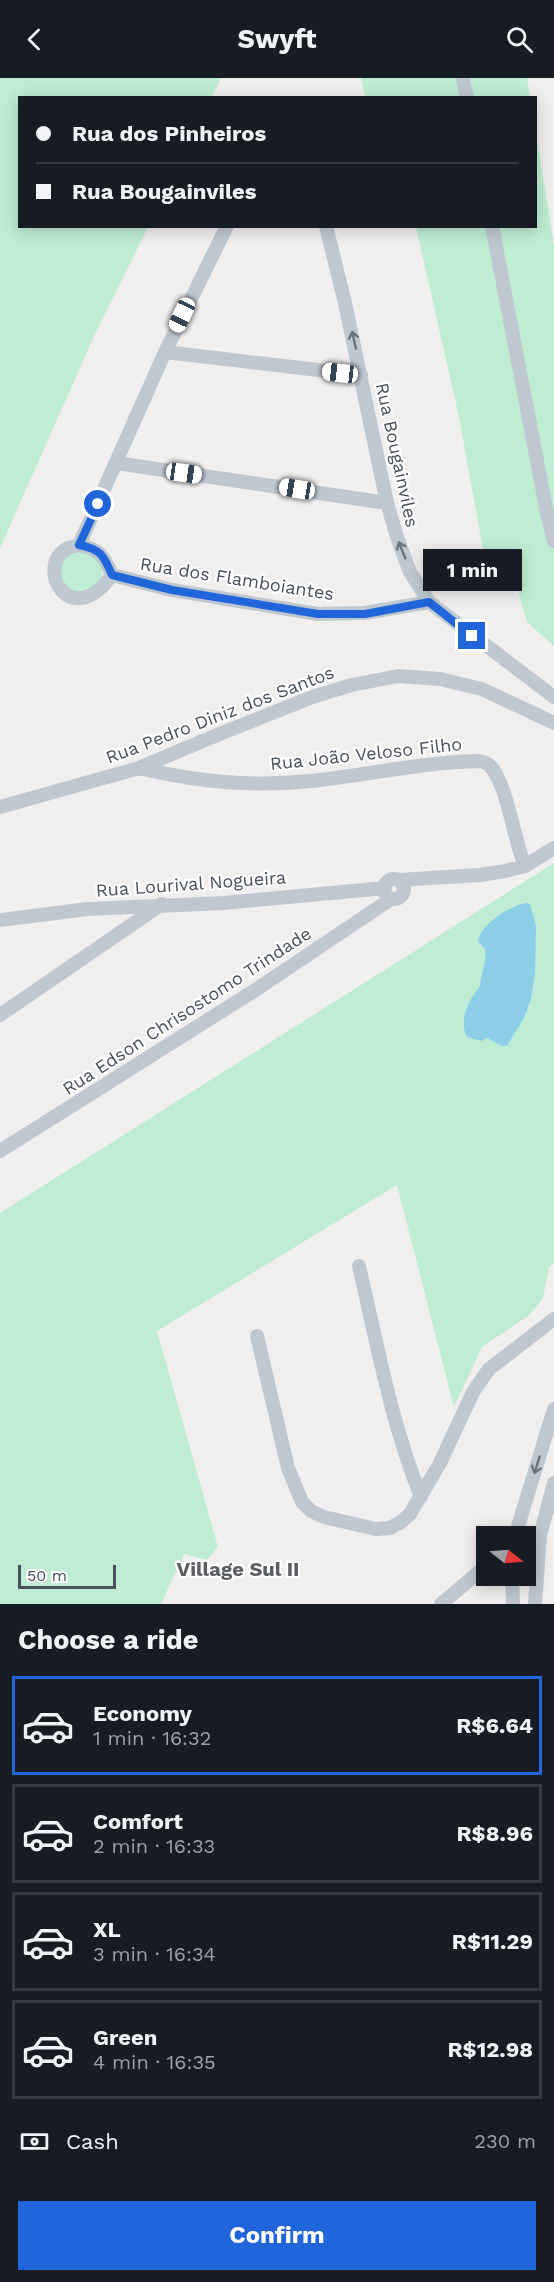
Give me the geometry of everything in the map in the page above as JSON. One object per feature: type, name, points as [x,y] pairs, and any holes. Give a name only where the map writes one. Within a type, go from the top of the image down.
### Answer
[{"type":"street","points":[[463,78],[467,96]]},
{"type":"street","points":[[79,545],[165,352],[226,228]]},
{"type":"street","name":"Rua Bougainviles","points":[[326,228],[362,375],[387,503],[411,572],[429,602],[554,697]]},
{"type":"street","points":[[492,228],[554,542]]},
{"type":"street","points":[[165,352],[362,375]]},
{"type":"street","points":[[116,463],[387,503]]},
{"type":"street","points":[[79,545],[94,548],[105,558],[112,575],[103,588],[91,597],[75,599],[62,591],[54,578],[56,562],[65,550],[79,545]]},
{"type":"street","name":"Rua dos Flamboiantes","points":[[112,575],[172,590],[318,614],[365,614],[429,602]]},
{"type":"street","name":"Rua Pedro Diniz dos Santos","points":[[0,807],[139,768],[315,696],[352,685],[398,676],[440,679],[482,689],[554,723]]},
{"type":"street","name":"Rua João Veloso Filho","points":[[139,768],[187,779],[254,784],[309,781],[479,761],[487,763],[498,778],[525,866]]},
{"type":"street","points":[[442,876],[393,894],[391,880],[442,876],[480,875],[525,866],[554,848]]},
{"type":"street","name":"Rua Lourival Nogueira","points":[[0,920],[88,909],[162,904],[393,894]]},
{"type":"street","name":"Rua Edson Chrisostomo Trindade","points":[[0,1151],[257,989],[393,894]]},
{"type":"street","points":[[0,1015],[162,904]]},
{"type":"street","points":[[359,1266],[407,1463],[421,1497]]},
{"type":"street","points":[[257,1336],[288,1468],[296,1493],[302,1503],[311,1511],[324,1517],[376,1529],[390,1528],[410,1514],[421,1497],[482,1377],[489,1369],[554,1319]]},
{"type":"street","points":[[518,1526],[554,1409]]},
{"type":"street","points":[[536,1544],[554,1483]]},
{"type":"street","points":[[536,1534],[540,1536]]},
{"type":"street","points":[[441,1604],[476,1574]]},
{"type":"street","points":[[512,1586],[513,1604]]},
{"type":"street","points":[[534,1586],[535,1604]]},
{"type":"green space","points":[[0,78],[221,78],[212,96],[18,96],[18,228],[148,228],[95,334],[0,548]]},
{"type":"green space","points":[[361,78],[527,78],[530,96],[365,96]]},
{"type":"green space","points":[[537,138],[554,245],[554,646],[527,622],[510,561],[486,566],[459,417],[416,228],[537,228]]},
{"type":"green space","points":[[81,551],[96,557],[102,572],[96,587],[81,593],[66,587],[60,572],[66,557]]},
{"type":"green space","points":[[554,863],[554,1263],[549,1267],[543,1298],[528,1316],[482,1347],[454,1407],[397,1185],[157,1331],[218,1547],[207,1560],[184,1554],[161,1604],[0,1604],[0,1213]]},
{"type":"water","points":[[527,903],[530,904],[536,926],[535,974],[531,999],[524,1018],[507,1046],[502,1046],[487,1038],[481,1041],[467,1037],[464,1017],[472,997],[480,986],[485,958],[485,949],[478,942],[480,936],[497,917]]},
{"type":"district","name":"Village Sul II","points":[[238,1569]]},
{"type":"route","points":[[98,504],[79,545],[94,548],[105,558],[112,575],[172,590],[318,614],[365,614],[429,602],[472,636]]}]
